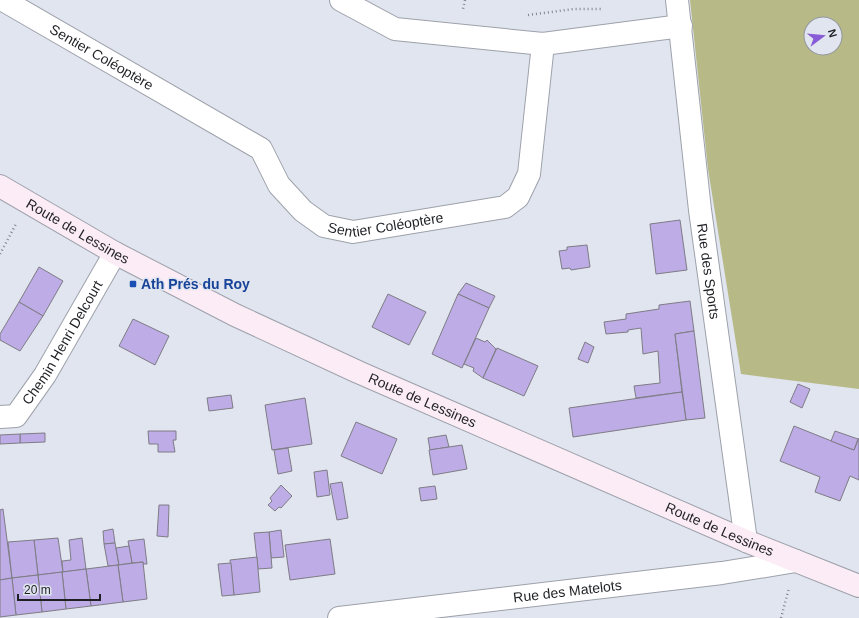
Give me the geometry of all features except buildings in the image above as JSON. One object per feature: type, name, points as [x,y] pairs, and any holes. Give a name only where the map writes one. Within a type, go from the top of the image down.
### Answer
[{"type":"main road","name":"Route de Lessines","points":[[0,186],[114,253],[235,315],[358,372],[746,541],[859,586]]},
{"type":"street","name":"Sentier Coléoptère","points":[[4,0],[261,149],[279,185],[303,211],[324,226],[353,232],[505,207],[518,198],[529,174],[543,44]]},
{"type":"street","points":[[341,0],[395,29],[543,44],[681,26]]},
{"type":"street","name":"Rue des Sports","points":[[677,0],[700,210],[746,541]]},
{"type":"street","name":"Chemin Henri Delcourt","points":[[0,417],[16,416],[45,375],[114,253]]},
{"type":"street","name":"Rue des Matelots","points":[[339,618],[714,574],[796,560]]},
{"type":"path","points":[[465,0],[463,9],[469,10]]},
{"type":"path","points":[[521,16],[574,10],[608,9]]},
{"type":"path","points":[[0,254],[28,202]]},
{"type":"green space","points":[[690,0],[859,0],[859,389],[741,374],[708,169]]},
{"type":"place","name":"Ath Prés du Roy","points":[[133,284]]}]
